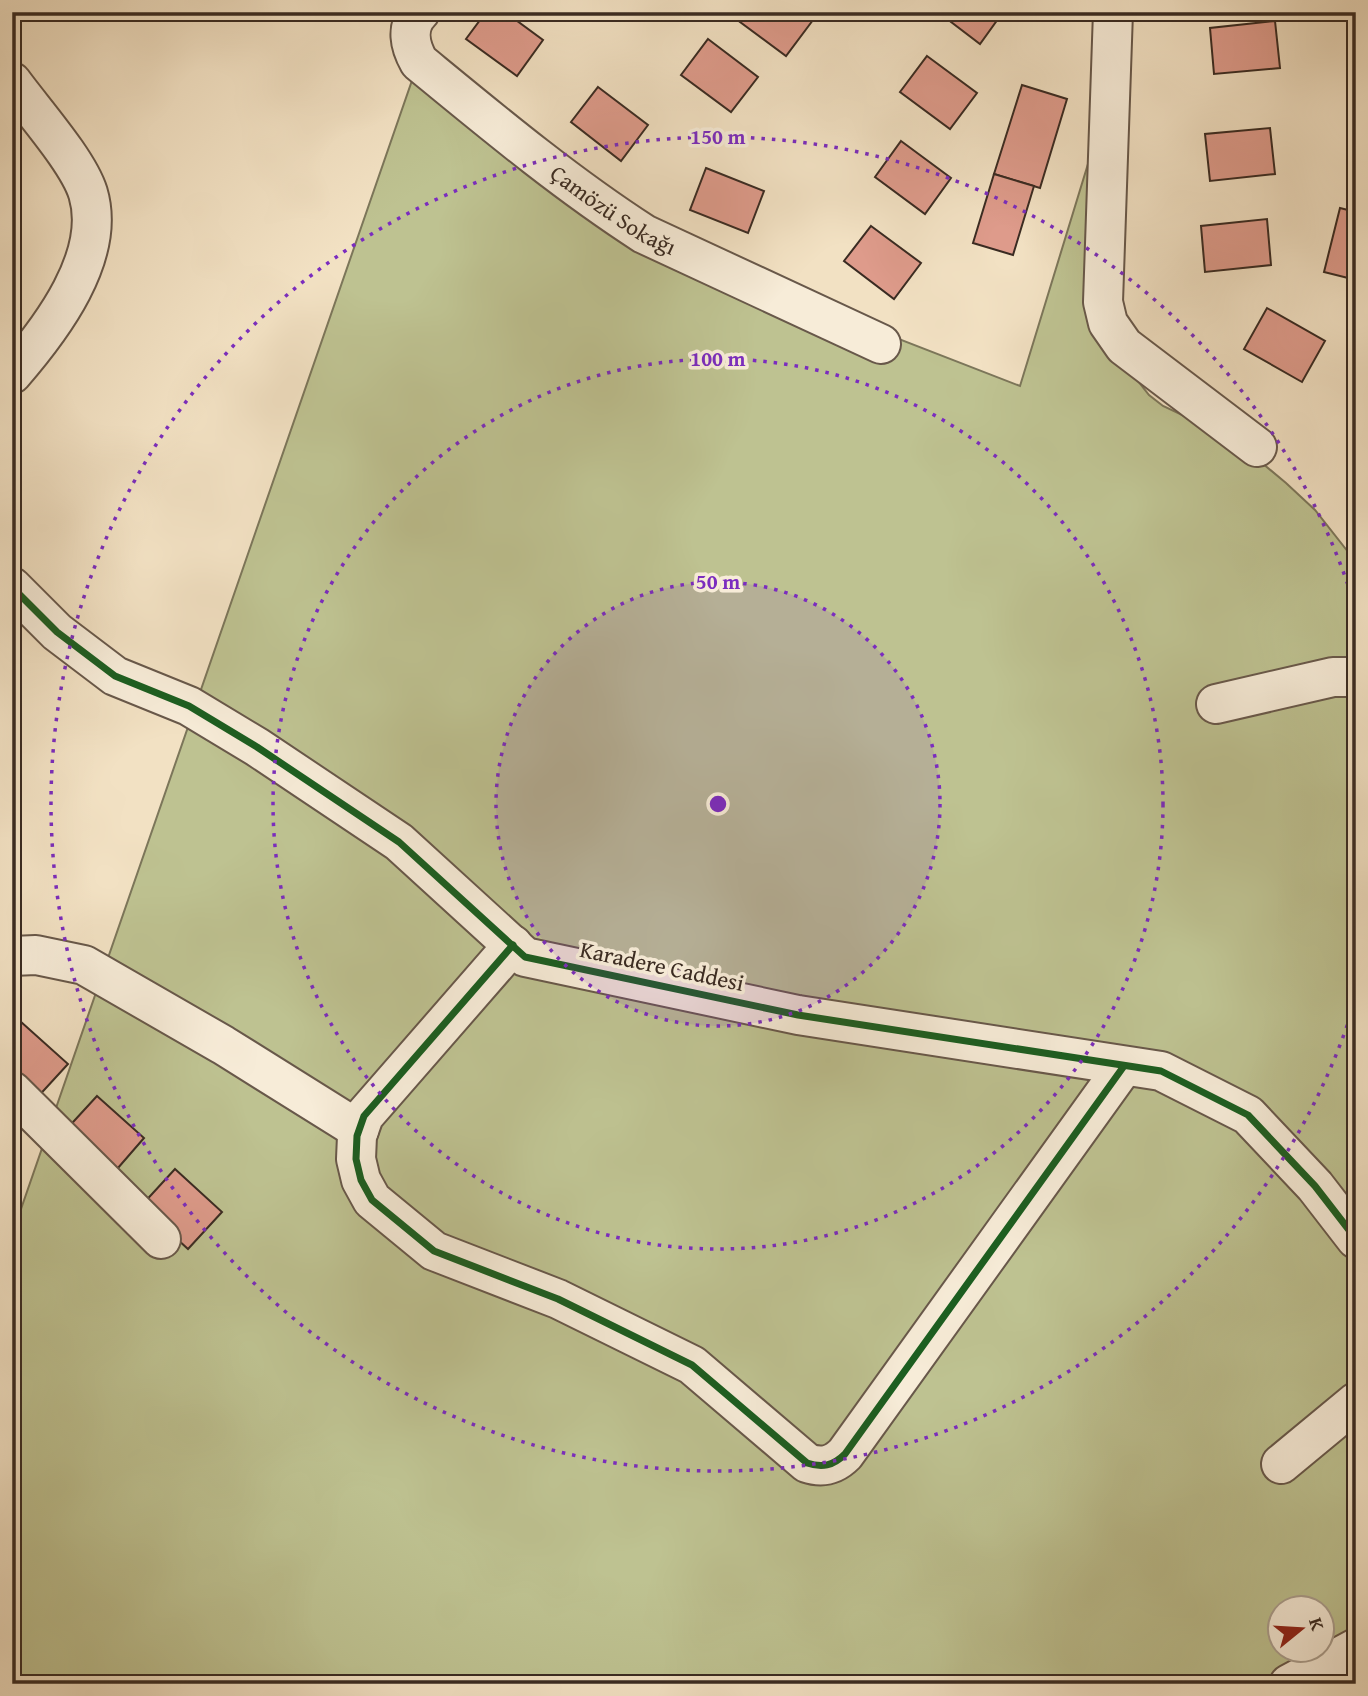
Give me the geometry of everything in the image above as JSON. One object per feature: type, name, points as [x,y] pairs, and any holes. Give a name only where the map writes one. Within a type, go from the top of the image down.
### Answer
[{"type":"street","name":"Çamözü Sokağı","points":[[420,12],[410,30],[414,52],[419,62],[520,145],[612,214],[644,234],[881,344]]},
{"type":"street","points":[[1113,12],[1103,302],[1108,323],[1124,346],[1257,447]]},
{"type":"street","points":[[12,82],[74,166],[88,192],[93,221],[89,249],[69,294],[44,337],[12,374]]},
{"type":"street","name":"Karadere Caddesi","points":[[12,587],[57,632],[115,676],[200,713],[257,747],[399,842],[525,957],[798,1015],[1161,1071],[1248,1115],[1315,1186],[1356,1239]]},
{"type":"street","points":[[1216,704],[1333,677],[1356,677]]},
{"type":"street","points":[[513,946],[364,1116],[359,1130],[356,1159],[361,1180],[372,1200],[434,1251],[558,1299],[692,1365],[807,1463],[823,1466],[845,1454],[1124,1066]]},
{"type":"street","points":[[12,956],[36,955],[84,965],[223,1045],[359,1130]]},
{"type":"street","points":[[12,1091],[161,1240]]},
{"type":"street","points":[[1281,1464],[1356,1402]]},
{"type":"street","points":[[1289,1684],[1356,1648]]},
{"type":"green space","points":[[416,69],[608,226],[1020,386],[1099,128],[1127,367],[1149,395],[1163,406],[1195,421],[1256,458],[1286,483],[1315,510],[1356,562],[1356,1684],[12,1684],[12,1235]]},
{"type":"building","points":[[486,12],[505,12],[543,40],[517,76],[466,39]]},
{"type":"building","points":[[741,12],[802,12],[813,20],[786,56],[736,19]]},
{"type":"building","points":[[938,12],[1003,12],[980,44]]},
{"type":"building","points":[[1275,21],[1280,68],[1214,74],[1210,28]]},
{"type":"building","points":[[708,39],[758,77],[731,112],[681,75]]},
{"type":"building","points":[[927,56],[977,93],[950,129],[900,92]]},
{"type":"building","points":[[1022,85],[1067,99],[1040,188],[994,174]]},
{"type":"building","points":[[598,87],[648,125],[621,161],[571,122]]},
{"type":"building","points":[[1270,128],[1275,174],[1210,181],[1205,134]]},
{"type":"building","points":[[901,141],[951,178],[925,214],[875,177]]},
{"type":"building","points":[[706,168],[764,191],[748,233],[690,210]]},
{"type":"building","points":[[994,174],[1034,186],[1013,255],[973,243]]},
{"type":"building","points":[[1340,208],[1356,212],[1356,280],[1324,272]]},
{"type":"building","points":[[1267,219],[1271,265],[1205,272],[1201,226]]},
{"type":"building","points":[[871,226],[921,263],[894,299],[844,261]]},
{"type":"building","points":[[1267,308],[1325,341],[1302,382],[1244,349]]},
{"type":"building","points":[[20,1021],[68,1064],[34,1101],[12,1081],[12,1030]]},
{"type":"building","points":[[97,1096],[144,1138],[111,1176],[63,1133]]},
{"type":"building","points":[[175,1169],[222,1212],[188,1249],[141,1206]]},
{"type":"cycle path","points":[[12,587],[57,632],[115,676],[189,706],[257,747],[399,842],[525,957],[798,1015],[1161,1071],[1248,1115],[1315,1186],[1356,1239]]},
{"type":"cycle path","points":[[513,945],[364,1116],[357,1136],[356,1159],[361,1180],[372,1200],[434,1251],[558,1299],[692,1365],[812,1465],[832,1463],[845,1454],[1124,1066]]}]
